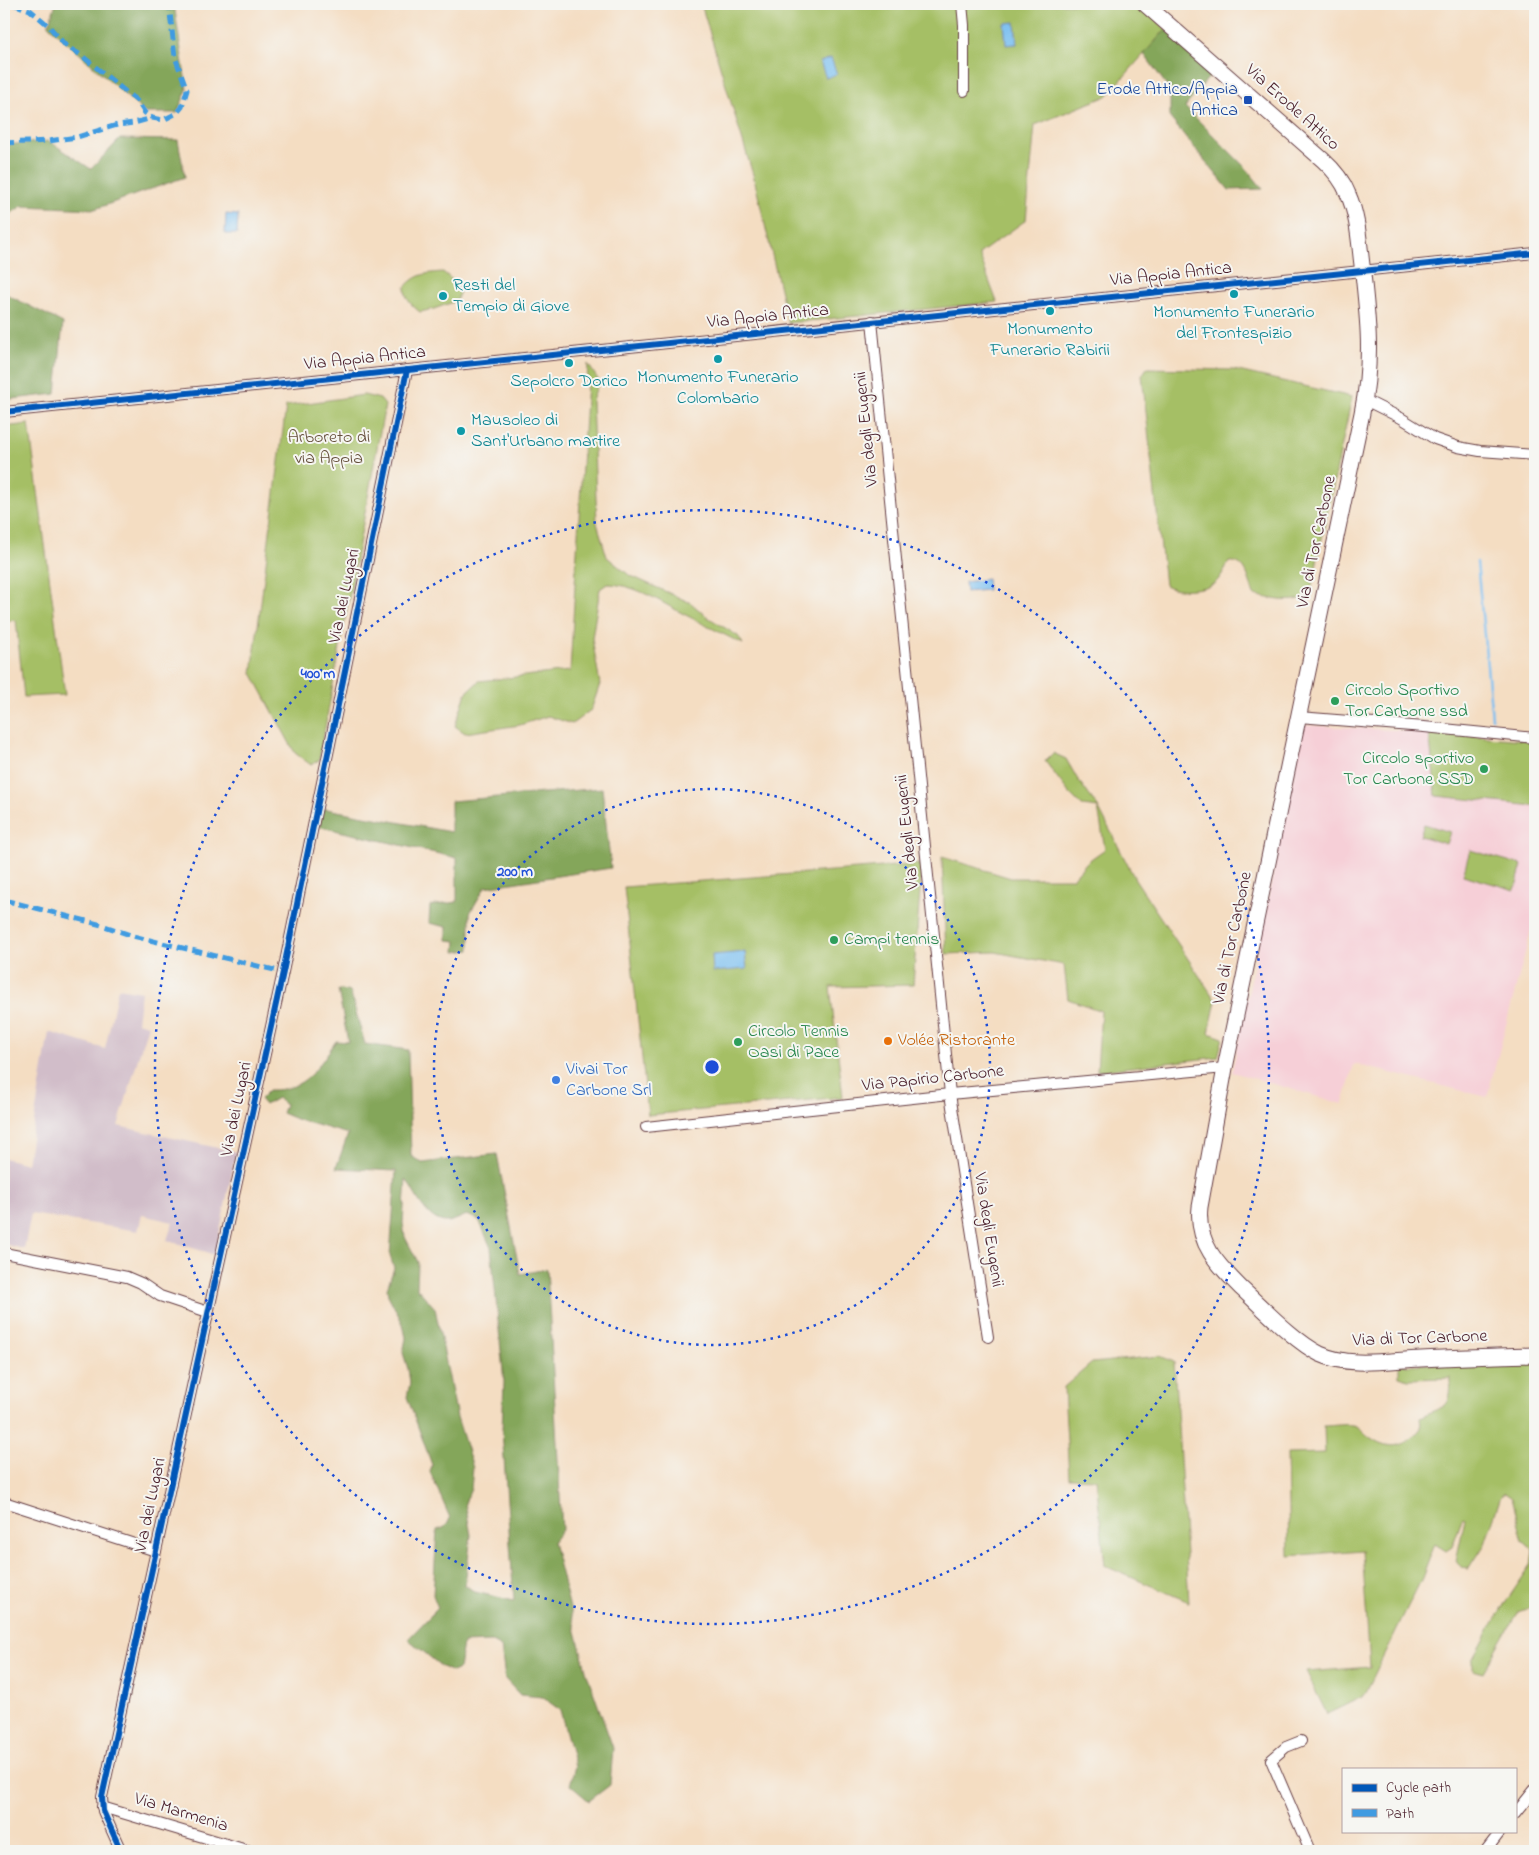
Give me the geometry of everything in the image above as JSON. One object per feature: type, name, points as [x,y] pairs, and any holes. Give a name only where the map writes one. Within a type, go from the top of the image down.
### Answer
[{"type":"main road","name":"Via Erode Attico","points":[[1145,4],[1304,143],[1334,172],[1345,187],[1353,206],[1363,270]]},
{"type":"main road","name":"Via di Tor Carbone","points":[[1363,270],[1370,342],[1365,400],[1225,1068],[1201,1201],[1200,1224],[1205,1245],[1212,1256],[1234,1280],[1310,1348],[1322,1355],[1338,1360],[1374,1362],[1535,1355]]},
{"type":"street","points":[[962,4],[964,25],[964,91]]},
{"type":"street","name":"Via Appia Antica","points":[[4,412],[1535,253]]},
{"type":"street","name":"Via degli Eugenii","points":[[872,321],[950,1094],[988,1337]]},
{"type":"street","name":"Via dei Lugari","points":[[102,1807],[102,1797],[284,972],[407,370]]},
{"type":"street","points":[[1365,400],[1401,418],[1435,439],[1458,447],[1480,451],[1535,455]]},
{"type":"street","points":[[1299,717],[1535,738]]},
{"type":"street","name":"Via Papirio Carbone","points":[[646,1127],[950,1094],[1225,1068]]},
{"type":"street","points":[[4,1253],[127,1276],[160,1296],[208,1312]]},
{"type":"street","points":[[4,1502],[156,1551]]},
{"type":"street","points":[[1301,1742],[1286,1747],[1271,1760],[1310,1851]]},
{"type":"street","points":[[1516,1813],[1535,1789]]},
{"type":"street","points":[[102,1807],[121,1851]]},
{"type":"street","name":"Via Marmenia","points":[[102,1807],[250,1851]]},
{"type":"street","points":[[1487,1849],[1500,1832]]},
{"type":"shaded area","points":[[1304,725],[1429,732],[1437,796],[1535,806],[1535,915],[1487,1097],[1354,1064],[1343,1104],[1232,1072]]},
{"type":"shaded area","points":[[118,988],[141,992],[137,1022],[148,1025],[118,1126],[236,1152],[215,1255],[167,1240],[173,1222],[142,1215],[138,1231],[31,1214],[24,1249],[4,1244],[4,1158],[27,1164],[49,1032],[105,1049]]},
{"type":"green space","points":[[56,4],[174,4],[187,90],[177,113],[145,113],[48,25]]},
{"type":"green space","points":[[701,4],[1139,4],[1166,29],[1107,96],[1035,125],[1026,220],[979,254],[997,302],[788,323],[754,178]]},
{"type":"green space","points":[[1166,29],[1213,72],[1185,107],[1246,168],[1263,189],[1229,190],[1170,118],[1170,90],[1144,54]]},
{"type":"green space","points":[[120,139],[178,140],[185,177],[95,209],[22,206],[4,218],[4,145],[49,141],[91,169]]},
{"type":"green space","points":[[443,272],[456,283],[460,291],[456,301],[420,312],[409,301],[405,287],[413,279],[422,275]]},
{"type":"green space","points":[[4,293],[63,323],[56,394],[4,400]]},
{"type":"green space","points":[[588,364],[599,381],[592,401],[597,523],[607,557],[629,575],[691,603],[706,616],[738,636],[743,644],[635,589],[607,584],[600,589],[592,638],[600,684],[591,710],[572,724],[548,716],[520,725],[465,733],[455,726],[466,693],[479,681],[570,671]]},
{"type":"green space","points":[[1147,368],[1234,370],[1352,397],[1310,595],[1296,600],[1289,600],[1254,595],[1244,568],[1235,562],[1229,562],[1215,583],[1204,587],[1176,589],[1165,585],[1142,375]]},
{"type":"green space","name":"Arboreto di via Appia","points":[[364,395],[380,399],[385,405],[319,760],[311,765],[295,753],[252,673],[286,406]]},
{"type":"green space","points":[[29,424],[65,695],[24,697],[16,620],[4,621],[4,427]]},
{"type":"green space","name":"Circolo sportivo Tor Carbone SSD","points":[[1429,732],[1535,741],[1535,806],[1436,796]]},
{"type":"green space","points":[[1053,753],[1066,759],[1078,780],[1098,807],[1135,879],[1216,1001],[1209,1033],[1223,1038],[1218,1057],[1097,1071],[1101,1011],[1068,999],[1064,965],[995,952],[946,954],[942,857],[1011,878],[1073,878],[1088,861],[1105,849],[1098,808],[1082,806],[1069,793],[1045,761]]},
{"type":"green space","points":[[602,788],[611,868],[485,887],[470,913],[470,950],[455,952],[456,941],[447,940],[447,927],[429,923],[430,906],[457,902],[457,858],[317,826],[321,808],[451,832],[451,801]]},
{"type":"green space","points":[[1424,824],[1450,832],[1446,844],[1420,836]]},
{"type":"green space","points":[[1470,850],[1522,865],[1515,890],[1463,875]]},
{"type":"green space","name":"Circolo Tennis Oasi di Pace","points":[[922,864],[913,985],[830,987],[843,1097],[648,1115],[624,887]]},
{"type":"green space","points":[[338,990],[350,991],[365,1044],[408,1050],[411,1156],[422,1163],[497,1154],[520,1274],[547,1269],[562,1530],[553,1542],[587,1674],[613,1748],[610,1785],[589,1801],[570,1785],[575,1766],[560,1710],[542,1697],[520,1695],[505,1679],[501,1647],[492,1642],[463,1643],[459,1669],[452,1672],[442,1667],[408,1639],[438,1608],[433,1595],[437,1530],[445,1526],[450,1518],[430,1472],[432,1465],[407,1397],[410,1383],[403,1353],[406,1338],[403,1324],[388,1295],[387,1288],[394,1268],[390,1256],[396,1171],[336,1168],[348,1134],[282,1113],[285,1104],[277,1098],[265,1105],[260,1099],[269,1090],[292,1087],[301,1082],[316,1069],[336,1041],[348,1042]],"holes":[[[406,1179],[428,1213],[434,1218],[448,1222],[467,1215],[479,1220],[491,1248],[504,1382],[502,1430],[514,1601],[475,1592],[465,1585],[471,1535],[465,1503],[471,1489],[473,1468],[457,1417],[435,1308],[417,1288],[418,1262],[405,1237],[403,1223]]]},
{"type":"green space","points":[[1160,1356],[1174,1362],[1189,1602],[1105,1566],[1096,1479],[1069,1478],[1064,1387],[1092,1363]]},
{"type":"green space","points":[[1535,1361],[1535,1599],[1529,1608],[1518,1612],[1483,1673],[1473,1670],[1473,1659],[1501,1609],[1531,1565],[1533,1550],[1523,1541],[1512,1498],[1505,1493],[1501,1496],[1485,1544],[1469,1569],[1461,1568],[1456,1561],[1465,1519],[1463,1517],[1452,1547],[1446,1551],[1435,1544],[1422,1578],[1364,1696],[1327,1714],[1306,1672],[1370,1667],[1362,1550],[1289,1556],[1287,1454],[1325,1453],[1324,1426],[1353,1425],[1385,1445],[1399,1445],[1411,1439],[1421,1428],[1420,1417],[1446,1405],[1450,1396],[1451,1378],[1409,1379],[1399,1376],[1399,1365]]},
{"type":"water","points":[[1015,22],[1017,44],[1006,45],[1004,23]]},
{"type":"water","points":[[831,58],[837,74],[826,78],[820,62]]},
{"type":"water","points":[[226,214],[238,215],[237,234],[225,234]]},
{"type":"water","points":[[987,579],[988,590],[966,592],[965,582]]},
{"type":"water","points":[[745,952],[747,969],[713,972],[712,955]]},
{"type":"waterway","points":[[1477,562],[1492,718]]},
{"type":"marked path","points":[[13,4],[30,10],[48,25],[66,46],[81,55],[137,101],[145,113],[152,118]]},
{"type":"marked path","points":[[4,143],[49,141],[77,137],[117,125],[152,118],[163,120],[177,113],[182,107],[187,90],[175,57],[169,4]]},
{"type":"marked path","points":[[4,900],[102,925],[133,936],[283,972]]},
{"type":"cycle path","points":[[4,412],[1535,253]]},
{"type":"cycle path","points":[[121,1851],[103,1811],[102,1797],[283,972],[407,370]]},
{"type":"place","name":"Erode Attico/Appia Antica","points":[[1248,100]]},
{"type":"place","name":"Monumento Funerario del Frontespizio","points":[[1234,294]]},
{"type":"place","name":"Resti del Tempio di Giove","points":[[443,296]]},
{"type":"place","name":"Monumento Funerario Rabirii","points":[[1050,311]]},
{"type":"place","name":"Monumento Funerario Colombario","points":[[718,359]]},
{"type":"place","name":"Sepolcro Dorico","points":[[569,363]]},
{"type":"place","name":"Mausoleo di Sant'Urbano martire","points":[[461,431]]},
{"type":"place","name":"Circolo Sportivo Tor Carbone ssd","points":[[1335,701]]},
{"type":"place","name":"Circolo sportivo Tor Carbone SSD","points":[[1484,769]]},
{"type":"place","name":"Campi tennis","points":[[834,940]]},
{"type":"place","name":"Volée Ristorante","points":[[888,1041]]},
{"type":"place","name":"Circolo Tennis Oasi di Pace","points":[[738,1042]]},
{"type":"place","name":"Vivai Tor Carbone Srl","points":[[556,1080]]}]
